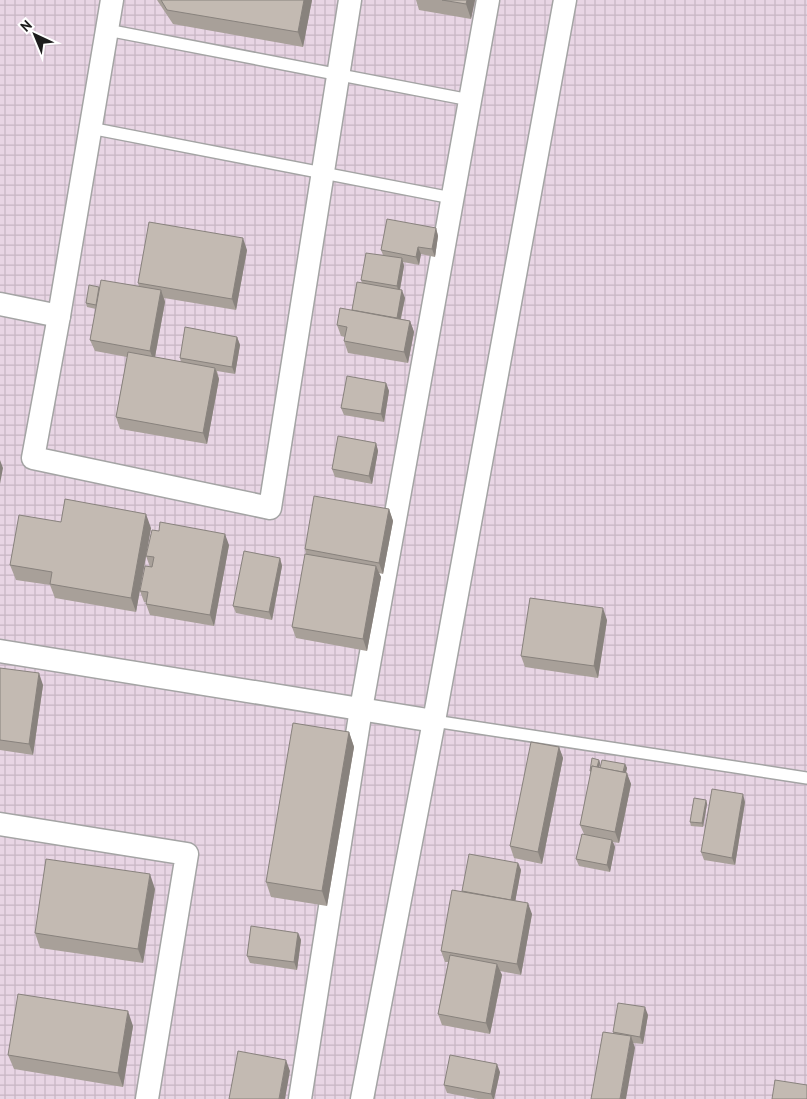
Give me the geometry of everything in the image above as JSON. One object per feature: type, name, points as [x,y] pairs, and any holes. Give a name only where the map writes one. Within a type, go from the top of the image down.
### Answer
[{"type":"street","points":[[112,0],[33,458],[270,508],[350,0]]},
{"type":"street","points":[[300,1099],[361,710],[488,0]]},
{"type":"street","points":[[362,1099],[434,721],[565,0]]},
{"type":"street","points":[[0,304],[59,316]]},
{"type":"street","points":[[0,651],[434,721]]},
{"type":"street","points":[[0,824],[187,854],[147,1099]]},
{"type":"lane","points":[[107,30],[470,100]]},
{"type":"lane","points":[[90,128],[452,198]]},
{"type":"lane","points":[[434,721],[807,778]]},
{"type":"shaded area","points":[[0,0],[807,0],[807,1099],[0,1099]]},
{"type":"building","points":[[161,0],[304,0],[298,32],[167,10]]},
{"type":"building","points":[[442,0],[467,0],[466,4]]},
{"type":"building","points":[[387,219],[436,228],[432,249],[418,247],[416,257],[381,250]]},
{"type":"building","points":[[149,222],[243,238],[232,299],[138,283]]},
{"type":"building","points":[[366,253],[402,258],[397,286],[361,280]]},
{"type":"building","points":[[101,280],[161,290],[150,351],[90,340]]},
{"type":"building","points":[[357,282],[402,290],[397,318],[352,310]]},
{"type":"building","points":[[89,285],[99,287],[96,305],[86,303]]},
{"type":"building","points":[[340,308],[410,321],[404,352],[344,341],[347,327],[337,325]]},
{"type":"building","points":[[185,327],[237,337],[232,367],[180,358]]},
{"type":"building","points":[[128,352],[215,368],[203,433],[116,417]]},
{"type":"building","points":[[347,376],[386,383],[381,414],[341,408]]},
{"type":"building","points":[[338,436],[376,443],[369,476],[332,469]]},
{"type":"building","points":[[314,496],[389,509],[379,563],[305,549]]},
{"type":"building","points":[[65,499],[146,514],[131,598],[50,584],[52,572],[10,565],[19,515],[61,522]]},
{"type":"building","points":[[160,522],[225,534],[210,615],[146,604],[148,592],[140,591],[145,566],[152,567],[154,557],[146,556],[152,530],[159,531]]},
{"type":"building","points":[[244,551],[280,558],[269,612],[233,606]]},
{"type":"building","points":[[305,554],[376,566],[363,639],[292,627]]},
{"type":"building","points":[[530,598],[603,608],[594,666],[521,656]]},
{"type":"building","points":[[0,668],[39,673],[29,744],[0,740]]},
{"type":"building","points":[[293,723],[349,732],[322,891],[266,882]]},
{"type":"building","points":[[531,742],[559,747],[538,852],[510,846]]},
{"type":"building","points":[[592,758],[599,760],[597,767],[592,766],[590,771]]},
{"type":"building","points":[[602,760],[625,764],[623,772],[600,768]]},
{"type":"building","points":[[592,766],[627,773],[615,832],[580,825]]},
{"type":"building","points":[[712,789],[743,794],[732,858],[701,852]]},
{"type":"building","points":[[694,798],[706,800],[702,823],[690,822]]},
{"type":"building","points":[[582,834],[612,840],[607,865],[576,859]]},
{"type":"building","points":[[469,854],[518,863],[511,900],[462,891]]},
{"type":"building","points":[[46,859],[150,874],[138,949],[35,933]]},
{"type":"building","points":[[452,890],[528,903],[517,964],[441,951]]},
{"type":"building","points":[[251,926],[298,933],[294,962],[247,956]]},
{"type":"building","points":[[450,955],[497,964],[486,1023],[438,1014]]},
{"type":"building","points":[[18,994],[128,1011],[118,1073],[8,1055]]},
{"type":"building","points":[[618,1003],[645,1007],[640,1037],[613,1032]]},
{"type":"building","points":[[603,1032],[631,1036],[620,1099],[591,1099]]},
{"type":"building","points":[[238,1051],[286,1060],[279,1099],[229,1099]]},
{"type":"building","points":[[450,1055],[497,1064],[491,1094],[444,1085]]},
{"type":"building","points":[[775,1080],[807,1085],[807,1099],[772,1099]]}]
